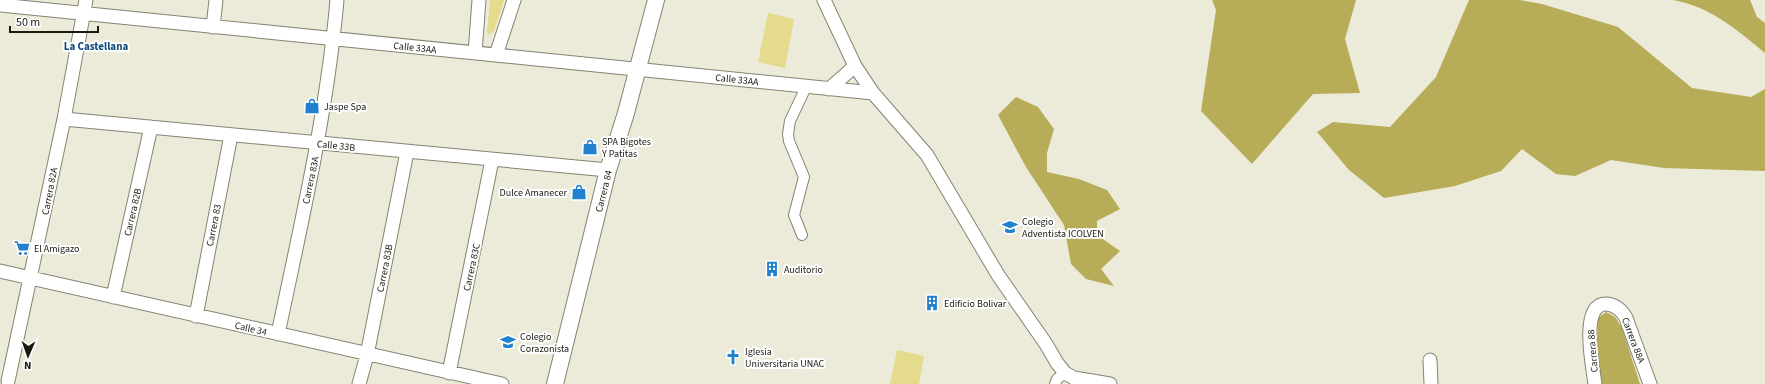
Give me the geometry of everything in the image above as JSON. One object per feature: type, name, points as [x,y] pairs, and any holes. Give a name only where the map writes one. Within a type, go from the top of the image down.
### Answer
[{"type":"street","name":"Carrera 82A","points":[[9,381],[32,278],[86,0]]},
{"type":"street","points":[[213,27],[216,0]]},
{"type":"street","name":"Carrera 83A","points":[[278,334],[318,144],[334,39],[337,0]]},
{"type":"street","points":[[475,53],[479,0]]},
{"type":"street","points":[[496,55],[514,0]]},
{"type":"street","name":"Carrera 84","points":[[556,384],[608,170],[626,113],[656,0]]},
{"type":"street","points":[[824,0],[855,66],[873,92],[927,155],[998,275],[1064,373],[1074,378],[1110,384]]},
{"type":"street","name":"Calle 33AA","points":[[0,5],[806,87],[873,92]]},
{"type":"street","points":[[829,89],[855,66]]},
{"type":"street","points":[[802,235],[794,215],[804,177],[789,141],[788,134],[790,121],[806,87]]},
{"type":"street","name":"Calle 33B","points":[[64,119],[608,170]]},
{"type":"street","name":"Carrera 82B","points":[[113,297],[150,127]]},
{"type":"street","name":"Carrera 83","points":[[196,316],[231,135]]},
{"type":"street","name":"Carrera 83B","points":[[359,384],[367,355],[407,152]]},
{"type":"street","name":"Carrera 83C","points":[[449,373],[492,160]]},
{"type":"street","name":"Calle 34","points":[[0,271],[367,355],[502,384]]},
{"type":"street","name":"Carrera 88","points":[[1595,384],[1589,325],[1594,310],[1598,306],[1608,304]]},
{"type":"street","name":"Carrera 88A","points":[[1608,304],[1619,310],[1626,318],[1650,384]]},
{"type":"street","points":[[1430,360],[1431,384]]},
{"type":"street","points":[[1055,384],[1057,379],[1064,373]]},
{"type":"shaded area","points":[[490,0],[504,0],[494,31],[489,35],[487,32]]},
{"type":"shaded area","points":[[1212,0],[1356,0],[1345,39],[1360,93],[1313,94],[1252,164],[1201,111],[1216,10]]},
{"type":"shaded area","points":[[1469,0],[1520,0],[1542,4],[1618,27],[1692,88],[1751,97],[1765,89],[1765,171],[1664,168],[1611,160],[1575,176],[1556,174],[1522,149],[1501,171],[1455,186],[1384,198],[1349,170],[1317,132],[1333,122],[1390,127],[1436,77]]},
{"type":"shaded area","points":[[1673,0],[1750,0],[1757,17],[1765,23],[1765,53],[1722,20],[1687,3]]},
{"type":"shaded area","points":[[768,13],[794,19],[785,68],[758,62]]},
{"type":"shaded area","points":[[1016,97],[1038,107],[1054,129],[1047,153],[1047,172],[1079,179],[1107,190],[1120,209],[1097,221],[1097,235],[1120,251],[1101,269],[1114,286],[1086,279],[1071,264],[1064,225],[1026,167],[998,115]]},
{"type":"shaded area","points":[[1606,312],[1615,317],[1622,328],[1640,384],[1601,384],[1597,344],[1598,318]]},
{"type":"shaded area","points":[[897,350],[924,356],[919,384],[890,384]]},
{"type":"place","name":"Jaspe Spa","points":[[312,106]]},
{"type":"place","name":"SPA Bigotes Y Patitas","points":[[590,147]]},
{"type":"place","name":"Dulce Amanecer","points":[[579,192]]},
{"type":"place","name":"Colegio Adventista ICOLVEN","points":[[1010,227]]},
{"type":"place","name":"El Amigazo","points":[[22,248]]},
{"type":"place","name":"Auditorio","points":[[772,269]]},
{"type":"place","name":"Edificio Bolivar","points":[[932,303]]},
{"type":"place","name":"Colegio Corazonista","points":[[508,342]]},
{"type":"place","name":"Iglesia Universitaria UNAC","points":[[733,357]]},
{"type":"district","name":"La Castellana","points":[[96,46]]}]
